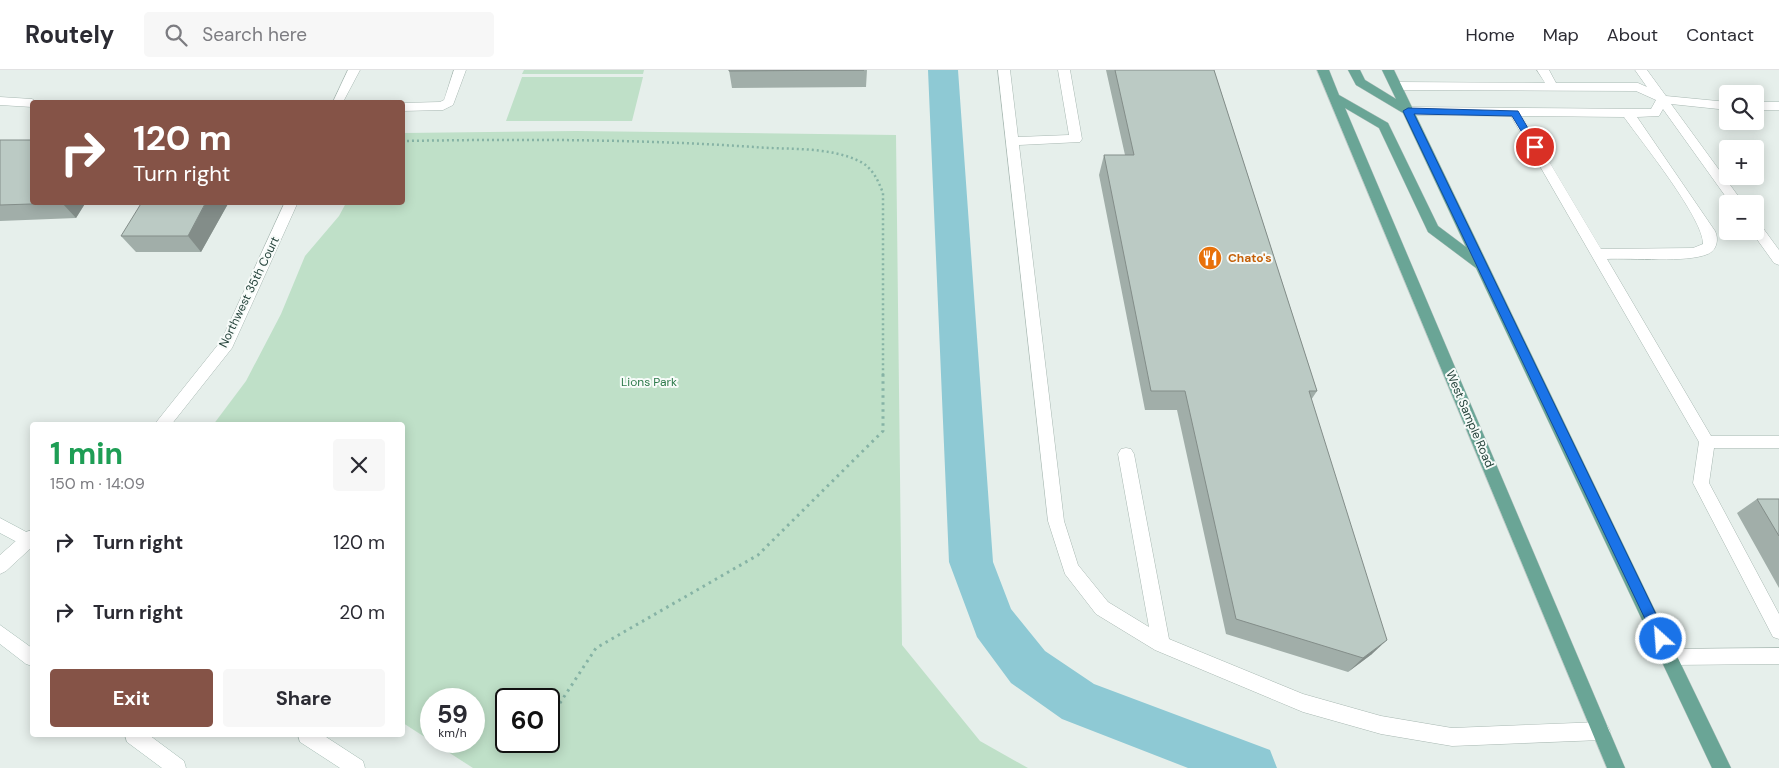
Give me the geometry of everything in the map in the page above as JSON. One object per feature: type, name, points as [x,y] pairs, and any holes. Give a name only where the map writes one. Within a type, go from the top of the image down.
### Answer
[{"type":"main road","name":"West Sample Road","points":[[1322,70],[1616,768]]},
{"type":"main road","points":[[1354,70],[1360,82],[1408,111]]},
{"type":"main road","points":[[1388,70],[1722,768]]},
{"type":"main road","points":[[1334,97],[1384,126],[1433,229],[1482,266]]},
{"type":"street","points":[[339,100],[354,70]]},
{"type":"street","points":[[405,107],[444,106],[449,102],[460,70]]},
{"type":"street","points":[[1004,70],[1056,521],[1071,569],[1102,608],[1161,644],[1303,703],[1381,725],[1452,737],[1601,730]]},
{"type":"street","points":[[1012,141],[1076,139],[1064,70]]},
{"type":"street","points":[[1543,70],[1553,87]]},
{"type":"street","points":[[1641,70],[1732,195]]},
{"type":"street","points":[[1396,86],[1638,86],[1663,99],[1719,105]]},
{"type":"street","points":[[1408,111],[1515,113],[1655,112],[1663,99]]},
{"type":"street","points":[[0,101],[30,103]]},
{"type":"street","points":[[1764,106],[1779,106]]},
{"type":"street","points":[[1515,113],[1706,442],[1700,483],[1779,631]]},
{"type":"street","points":[[1597,254],[1693,253],[1705,250],[1710,245],[1710,234],[1693,206],[1628,113]]},
{"type":"street","name":"Northwest 35th Court","points":[[164,422],[227,344],[291,205]]},
{"type":"street","points":[[1764,239],[1779,260]]},
{"type":"street","points":[[1706,442],[1779,442]]},
{"type":"street","points":[[1126,454],[1161,644]]},
{"type":"street","points":[[0,525],[30,540]]},
{"type":"street","points":[[0,566],[30,541]]},
{"type":"street","points":[[0,633],[30,656]]},
{"type":"street","points":[[1670,657],[1779,656]]},
{"type":"street","points":[[137,737],[177,768]]},
{"type":"street","points":[[310,737],[356,768]]},
{"type":"path","points":[[405,141],[580,138],[679,141],[826,153],[860,160],[875,174],[883,193],[883,431],[758,555],[596,648],[560,703]]},
{"type":"green space","points":[[524,70],[644,70],[643,74],[522,74]]},
{"type":"green space","points":[[522,77],[643,77],[632,121],[506,121]]},
{"type":"green space","name":"Lions Park","points":[[576,131],[896,135],[902,645],[980,741],[1028,768],[473,768],[450,753],[485,753],[485,688],[420,688],[420,734],[405,724],[405,422],[215,422],[246,381],[281,314],[305,256],[339,216],[345,205],[405,205],[405,133]]},
{"type":"building","points":[[729,70],[864,70],[729,71]]},
{"type":"building","points":[[1115,70],[1214,70],[1317,391],[1309,391],[1387,640],[1363,658],[1236,619],[1185,391],[1151,391],[1104,155],[1134,155]]},
{"type":"building","points":[[0,140],[30,140],[30,204],[0,205]]},
{"type":"building","points":[[140,205],[204,205],[188,236],[121,236]]},
{"type":"building","points":[[1757,499],[1779,499],[1779,536]]},
{"type":"waterway","points":[[943,70],[971,562],[993,622],[1028,667],[1079,702],[1252,768]]},
{"type":"place","name":"Chato's","points":[[1210,258]]},
{"type":"route","points":[[1535,147],[1515,113],[1408,111],[1661,639]]}]
